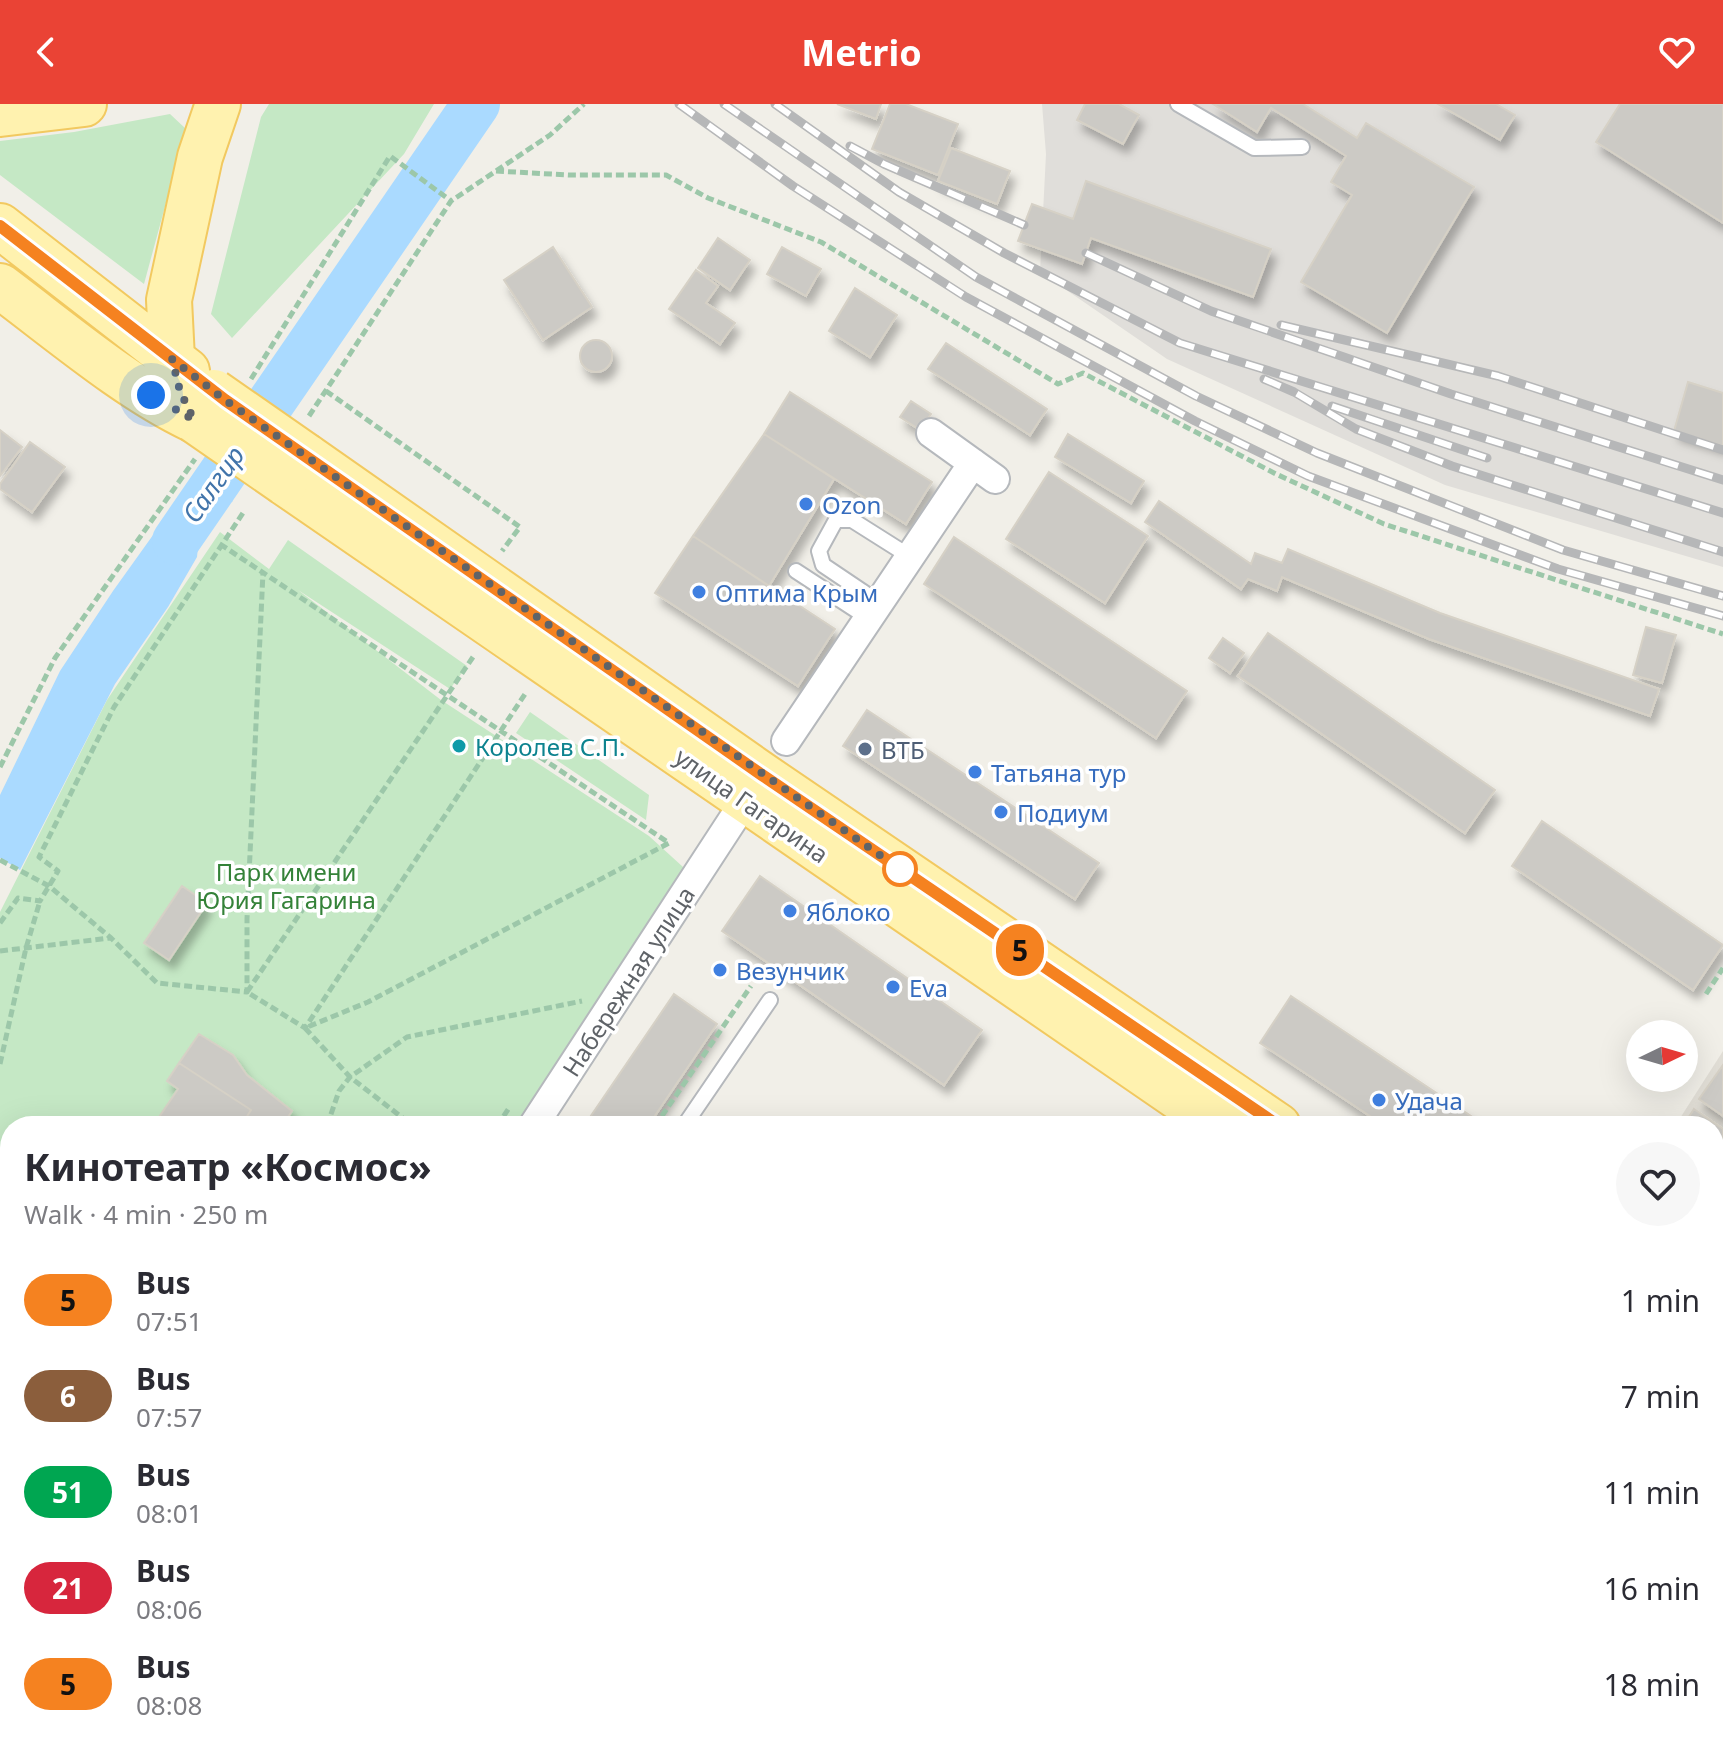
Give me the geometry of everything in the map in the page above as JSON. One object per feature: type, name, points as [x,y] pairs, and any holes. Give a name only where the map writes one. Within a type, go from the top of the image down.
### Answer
[{"type":"main road","points":[[0,114],[84,104]]},
{"type":"main road","points":[[172,359],[169,300],[200,157],[218,104]]},
{"type":"main road","name":"улица Гагарина","points":[[0,226],[172,359],[204,406],[299,454],[761,777],[1263,1116]]},
{"type":"main road","name":"улица Гагарина","points":[[0,286],[175,412],[204,406]]},
{"type":"main road","name":"улица Гагарина","points":[[761,777],[1207,1116]]},
{"type":"street","name":"Набережная улица","points":[[540,1116],[909,556],[984,471],[931,433]]},
{"type":"lane","points":[[1178,104],[1254,148],[1302,147]]},
{"type":"lane","points":[[873,610],[823,565],[819,551],[836,520],[852,520],[909,556]]},
{"type":"lane","points":[[796,571],[873,610]]},
{"type":"lane","points":[[691,1116],[770,1000]]},
{"type":"path","points":[[299,454],[326,391],[451,201],[550,135],[584,104]]},
{"type":"path","points":[[390,156],[451,201]]},
{"type":"path","points":[[496,171],[666,175],[708,198],[821,242],[1058,384],[1083,373],[1276,474],[1384,524],[1723,634]]},
{"type":"path","points":[[326,391],[520,527],[500,554]]},
{"type":"path","points":[[0,1064],[40,901],[58,871],[39,857],[114,707],[245,510]]},
{"type":"path","points":[[220,544],[669,843],[368,1002],[305,1028]]},
{"type":"path","points":[[247,992],[247,919],[263,572]]},
{"type":"path","points":[[247,992],[473,657]]},
{"type":"path","points":[[305,1028],[525,694]]},
{"type":"path","points":[[0,860],[49,886],[111,938],[157,983],[247,992],[305,1028],[350,1077],[400,1116]]},
{"type":"path","points":[[0,923],[18,898],[40,901]]},
{"type":"path","points":[[0,951],[111,938]]},
{"type":"path","points":[[1706,994],[1723,968]]},
{"type":"path","points":[[662,1116],[751,986]]},
{"type":"path","points":[[330,1116],[339,1091],[350,1077],[407,1037],[583,1001]]},
{"type":"shaded area","points":[[1042,104],[1723,104],[1723,567],[1445,485],[1167,359],[1040,272],[1046,154]]},
{"type":"shaded area","points":[[1723,1051],[1723,1116],[1681,1116]]},
{"type":"green space","points":[[269,104],[434,104],[404,154],[232,338],[211,314],[261,117]]},
{"type":"green space","points":[[170,114],[186,129],[144,284],[0,175],[0,141],[74,132]]},
{"type":"green space","name":"Парк имени Юрия Гагарина","points":[[220,532],[269,569],[288,540],[467,666],[450,689],[298,590],[441,700],[649,836],[694,877],[530,1116],[0,1116],[0,912],[107,700]]},
{"type":"green space","points":[[530,712],[649,795],[646,820],[516,733]]},
{"type":"water","points":[[196,475],[233,501],[210,516],[200,527],[197,557],[168,607],[115,684],[20,870],[0,858],[0,795],[60,671]]},
{"type":"building","points":[[837,104],[881,104],[876,119]]},
{"type":"building","points":[[890,104],[906,104],[958,124],[938,175],[872,149]]},
{"type":"building","points":[[1085,104],[1119,104],[1139,115],[1123,144],[1077,120]]},
{"type":"building","points":[[1213,104],[1303,104],[1357,138],[1366,123],[1474,187],[1387,333],[1301,282],[1352,195],[1331,182],[1346,156],[1271,108],[1257,132]]},
{"type":"building","points":[[1438,104],[1496,104],[1515,115],[1500,140]]},
{"type":"building","points":[[1620,104],[1723,104],[1723,223],[1596,142]]},
{"type":"building","points":[[951,148],[1010,171],[997,204],[938,181]]},
{"type":"building","points":[[1086,181],[1271,249],[1253,297],[1091,238],[1082,264],[1018,241],[1032,204],[1073,219]]},
{"type":"building","points":[[718,238],[750,260],[730,290],[698,268]]},
{"type":"building","points":[[553,247],[592,307],[543,340],[504,280]]},
{"type":"building","points":[[782,247],[821,269],[806,296],[767,274]]},
{"type":"building","points":[[696,270],[718,286],[706,303],[735,323],[720,344],[669,309]]},
{"type":"building","points":[[855,288],[897,315],[870,357],[829,331]]},
{"type":"building","points":[[596,340],[607,345],[612,356],[607,367],[596,372],[585,367],[580,356],[585,345]]},
{"type":"building","points":[[946,343],[1047,409],[1030,435],[928,369]]},
{"type":"building","points":[[1688,382],[1723,393],[1723,446],[1674,431]]},
{"type":"building","points":[[790,392],[932,482],[906,524],[764,434]]},
{"type":"building","points":[[911,401],[931,414],[920,430],[900,417]]},
{"type":"building","points":[[0,430],[22,447],[0,476]]},
{"type":"building","points":[[764,434],[834,479],[769,586],[693,536]]},
{"type":"building","points":[[1068,434],[1144,481],[1131,503],[1055,457]]},
{"type":"building","points":[[30,442],[65,467],[32,512],[0,489],[0,484]]},
{"type":"building","points":[[1049,472],[1148,536],[1105,603],[1006,539]]},
{"type":"building","points":[[1159,501],[1251,564],[1255,553],[1282,563],[1288,549],[1440,613],[1659,689],[1650,716],[1429,639],[1282,577],[1277,591],[1248,579],[1241,589],[1145,522]]},
{"type":"building","points":[[693,536],[835,629],[798,686],[655,593]]},
{"type":"building","points":[[954,537],[1187,691],[1156,738],[924,584]]},
{"type":"building","points":[[1646,627],[1676,635],[1662,683],[1633,675]]},
{"type":"building","points":[[1268,633],[1495,790],[1465,833],[1238,676]]},
{"type":"building","points":[[1223,638],[1244,653],[1230,673],[1209,658]]},
{"type":"building","points":[[867,710],[1099,863],[1075,899],[843,746]]},
{"type":"building","points":[[1542,821],[1723,945],[1693,990],[1512,866]]},
{"type":"building","points":[[760,876],[982,1030],[944,1085],[722,931]]},
{"type":"building","points":[[182,886],[207,903],[169,960],[144,943]]},
{"type":"building","points":[[674,994],[717,1024],[655,1116],[591,1116]]},
{"type":"building","points":[[1291,996],[1471,1116],[1370,1116],[1260,1043]]},
{"type":"building","points":[[199,1034],[233,1055],[247,1075],[292,1111],[289,1116],[247,1116],[251,1110],[179,1063]]},
{"type":"building","points":[[179,1063],[251,1110],[247,1116],[160,1116],[178,1089],[167,1081]]},
{"type":"building","points":[[1723,1065],[1723,1116],[1699,1099]]},
{"type":"building","points":[[1694,1109],[1704,1116],[1689,1116]]},
{"type":"waterway","name":"Салгир","points":[[176,541],[476,104]]},
{"type":"railway","points":[[679,104],[793,186],[966,297],[1195,421],[1308,476],[1558,569],[1723,616]]},
{"type":"railway","points":[[724,104],[976,277],[1196,396],[1317,453],[1563,550],[1723,596]]},
{"type":"railway","points":[[775,104],[899,192],[1004,253],[1180,343],[1723,513]]},
{"type":"railway","points":[[850,146],[1024,225]]},
{"type":"railway","points":[[1086,253],[1211,311],[1451,394],[1723,480]]},
{"type":"railway","points":[[1281,325],[1498,376],[1723,450]]},
{"type":"railway","points":[[1264,379],[1294,392],[1356,429],[1452,466],[1723,552]]},
{"type":"railway","points":[[1332,406],[1487,458]]},
{"type":"bus line","name":"5","points":[[0,226],[225,400],[762,775],[1264,1116]]},
{"type":"place","name":"Ozon","points":[[806,504]]},
{"type":"place","name":"Оптима Крым","points":[[699,592]]},
{"type":"place","name":"Королев С.П.","points":[[459,746]]},
{"type":"place","name":"ВТБ","points":[[865,749]]},
{"type":"place","name":"Татьяна тур","points":[[975,772]]},
{"type":"place","name":"Подиум","points":[[1001,812]]},
{"type":"place","name":"Яблоко","points":[[790,911]]},
{"type":"place","name":"Везунчик","points":[[720,970]]},
{"type":"place","name":"Eva","points":[[893,987]]},
{"type":"place","name":"Удача","points":[[1379,1100]]},
{"type":"route","points":[[151,395],[175,412],[194,420],[180,391],[172,359],[225,400],[900,869]]}]
